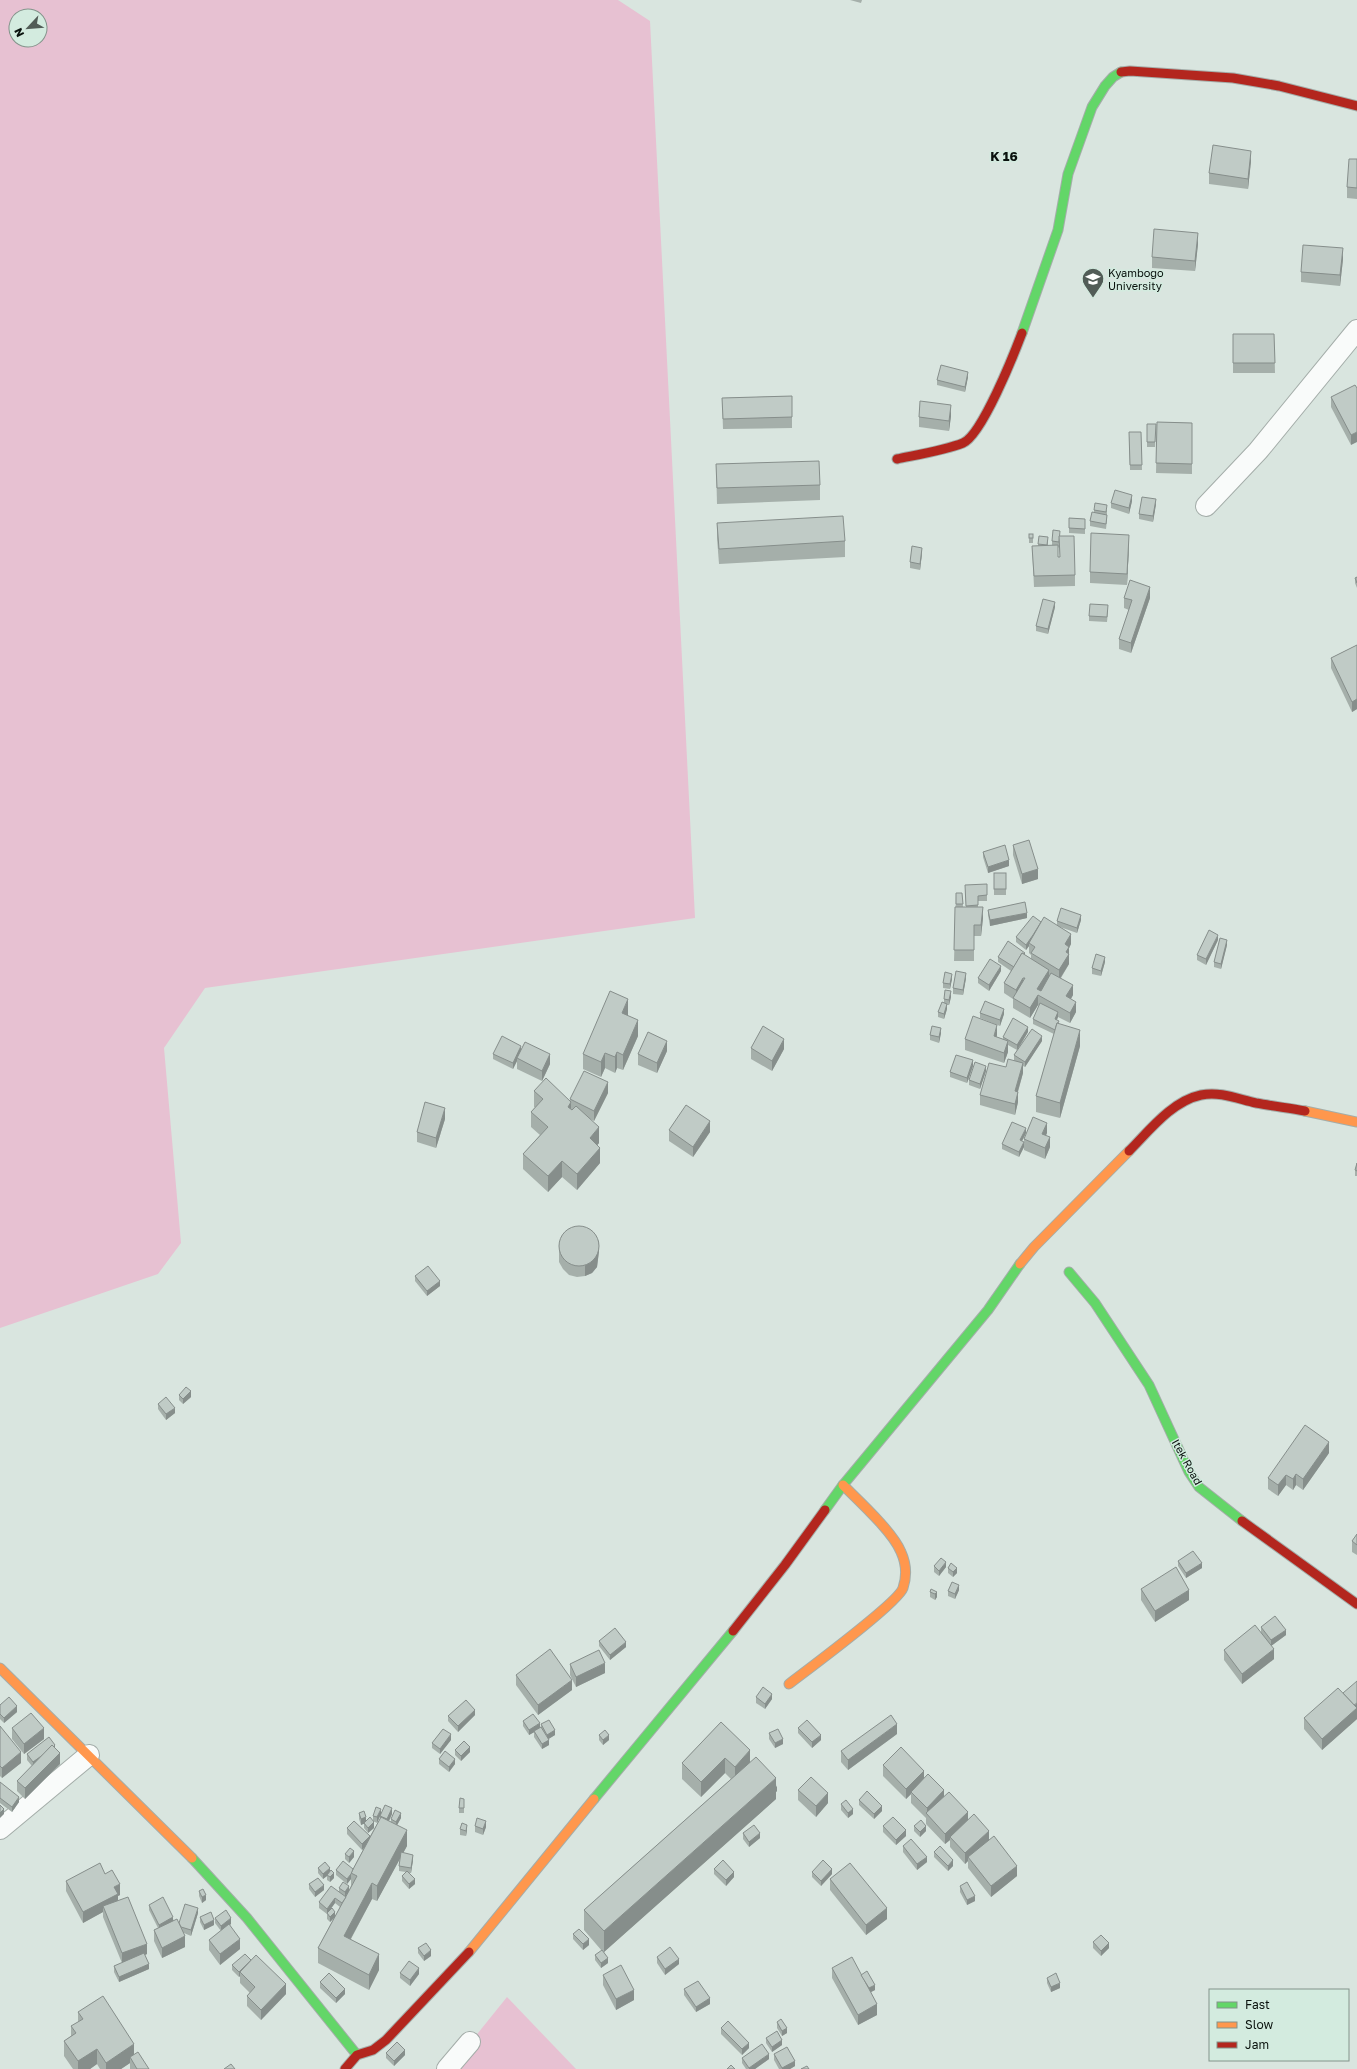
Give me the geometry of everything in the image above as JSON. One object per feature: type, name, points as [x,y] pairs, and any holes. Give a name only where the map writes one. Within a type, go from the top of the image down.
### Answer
[{"type":"street","points":[[897,459],[964,443],[974,433],[985,414],[1003,382],[1020,341],[1058,230],[1068,174],[1078,141],[1092,107],[1105,86],[1113,77],[1121,72],[1130,71],[1233,78],[1279,86],[1357,106]]},
{"type":"street","points":[[1206,506],[1258,451],[1357,330]]},
{"type":"street","points":[[345,2069],[357,2056],[373,2050],[383,2043],[459,1964],[718,1649],[785,1564],[843,1485],[988,1310],[1009,1278],[1034,1247],[1165,1115],[1180,1103],[1200,1095],[1221,1095],[1262,1104],[1334,1114],[1357,1122]]},
{"type":"street","name":"Itek Road","points":[[1069,1272],[1095,1303],[1149,1385],[1187,1467],[1199,1487],[1258,1534],[1357,1604]]},
{"type":"street","points":[[789,1684],[887,1606],[903,1589],[906,1572],[901,1551],[882,1525],[843,1485]]},
{"type":"street","points":[[0,1668],[197,1862],[247,1918],[357,2056]]},
{"type":"street","points":[[0,1829],[89,1755]]},
{"type":"street","points":[[447,2069],[470,2042]]},
{"type":"shaded area","points":[[0,0],[618,0],[650,21],[695,918],[205,988],[164,1048],[181,1243],[158,1274],[0,1328]]},
{"type":"shaded area","points":[[507,1997],[576,2069],[449,2069]]},
{"type":"building","points":[[1213,145],[1251,151],[1248,179],[1209,173]]},
{"type":"building","points":[[1349,159],[1357,159],[1357,188],[1347,187]]},
{"type":"building","points":[[1154,229],[1198,233],[1195,261],[1152,257]]},
{"type":"building","points":[[1303,245],[1343,248],[1340,275],[1301,272]]},
{"type":"building","points":[[1233,334],[1274,334],[1275,363],[1233,363]]},
{"type":"building","points":[[941,365],[968,372],[965,387],[937,380]]},
{"type":"building","points":[[1355,385],[1357,388],[1357,432],[1351,435],[1331,397]]},
{"type":"building","points":[[792,396],[792,417],[723,419],[722,398]]},
{"type":"building","points":[[920,401],[951,405],[949,421],[919,417]]},
{"type":"building","points":[[1157,422],[1192,423],[1192,464],[1156,463]]},
{"type":"building","points":[[1147,424],[1156,424],[1155,442],[1147,442]]},
{"type":"building","points":[[1129,432],[1141,432],[1142,465],[1130,465]]},
{"type":"building","points":[[819,461],[820,485],[717,488],[716,464]]},
{"type":"building","points":[[1115,490],[1132,495],[1129,508],[1111,503]]},
{"type":"building","points":[[1142,497],[1156,499],[1153,516],[1139,514]]},
{"type":"building","points":[[1095,503],[1107,505],[1106,512],[1094,510]]},
{"type":"building","points":[[1092,512],[1107,515],[1106,524],[1090,521]]},
{"type":"building","points":[[843,516],[845,541],[719,549],[717,523]]},
{"type":"building","points":[[1069,518],[1085,519],[1085,529],[1069,528]]},
{"type":"building","points":[[1053,530],[1060,531],[1059,542],[1052,541]]},
{"type":"building","points":[[1091,533],[1129,535],[1127,574],[1090,572]]},
{"type":"building","points":[[1029,534],[1033,534],[1033,538],[1029,538]]},
{"type":"building","points":[[1039,536],[1048,537],[1047,545],[1038,544]]},
{"type":"building","points":[[1059,536],[1074,536],[1075,575],[1034,576],[1032,546],[1058,545],[1058,557],[1060,557]]},
{"type":"building","points":[[912,546],[922,548],[920,564],[910,562]]},
{"type":"building","points":[[1130,580],[1150,587],[1131,643],[1119,639],[1132,600],[1124,598]]},
{"type":"building","points":[[1043,599],[1055,602],[1048,629],[1036,626]]},
{"type":"building","points":[[1090,604],[1108,605],[1107,617],[1089,616]]},
{"type":"building","points":[[1357,645],[1357,699],[1352,702],[1331,658]]},
{"type":"building","points":[[1029,840],[1038,869],[1022,874],[1013,845]]},
{"type":"building","points":[[1005,845],[1009,860],[988,867],[983,852]]},
{"type":"building","points":[[994,873],[1006,873],[1006,889],[994,889]]},
{"type":"building","points":[[987,884],[987,895],[978,896],[978,905],[966,906],[965,885]]},
{"type":"building","points":[[956,893],[962,893],[963,904],[956,904]]},
{"type":"building","points":[[1025,902],[1027,913],[990,920],[988,910]]},
{"type":"building","points":[[955,907],[983,907],[981,925],[974,925],[974,950],[954,950]]},
{"type":"building","points":[[1061,908],[1081,915],[1077,928],[1057,921]]},
{"type":"building","points":[[1033,916],[1041,922],[1026,945],[1016,937]]},
{"type":"building","points":[[1044,917],[1071,934],[1065,944],[1069,947],[1066,952],[1069,954],[1059,970],[1031,953],[1035,947],[1029,943]]},
{"type":"building","points":[[1209,930],[1218,935],[1206,959],[1197,955]]},
{"type":"building","points":[[1220,938],[1227,940],[1221,964],[1214,962]]},
{"type":"building","points":[[1008,941],[1025,953],[1022,953],[1014,967],[998,957]]},
{"type":"building","points":[[1022,953],[1049,970],[1037,989],[1041,991],[1051,973],[1073,985],[1066,996],[1076,1002],[1070,1013],[1038,995],[1030,1008],[1013,998],[1025,978],[1023,978],[1016,990],[1004,983]]},
{"type":"building","points":[[1096,954],[1105,957],[1101,971],[1092,968]]},
{"type":"building","points":[[990,959],[1001,966],[989,985],[978,978]]},
{"type":"building","points":[[956,971],[966,973],[963,990],[953,988]]},
{"type":"building","points":[[945,972],[952,974],[950,984],[943,983]]},
{"type":"building","points":[[945,990],[951,991],[949,1000],[944,999]]},
{"type":"building","points":[[610,991],[628,999],[622,1013],[638,1020],[623,1055],[617,1052],[615,1057],[605,1053],[601,1062],[583,1054]]},
{"type":"building","points":[[985,1001],[1004,1009],[1000,1020],[980,1013]]},
{"type":"building","points":[[942,1002],[947,1004],[944,1014],[938,1012]]},
{"type":"building","points":[[1040,1003],[1058,1012],[1055,1019],[1059,1021],[1055,1030],[1033,1019]]},
{"type":"building","points":[[973,1016],[997,1025],[994,1036],[1008,1041],[1004,1053],[965,1039]]},
{"type":"building","points":[[1013,1018],[1028,1027],[1017,1045],[1003,1037]]},
{"type":"building","points":[[1057,1023],[1080,1030],[1060,1103],[1036,1096]]},
{"type":"building","points":[[763,1026],[784,1039],[772,1061],[751,1048]]},
{"type":"building","points":[[932,1026],[941,1028],[939,1037],[930,1035]]},
{"type":"building","points":[[1032,1029],[1042,1036],[1025,1062],[1014,1055]]},
{"type":"building","points":[[648,1032],[667,1041],[657,1063],[638,1054]]},
{"type":"building","points":[[502,1036],[521,1046],[513,1063],[493,1054]]},
{"type":"building","points":[[525,1042],[550,1054],[542,1071],[517,1058]]},
{"type":"building","points":[[956,1055],[973,1060],[967,1078],[950,1072]]},
{"type":"building","points":[[1008,1059],[1023,1063],[1015,1091],[1018,1092],[1015,1104],[980,1095],[989,1063],[1006,1067]]},
{"type":"building","points":[[975,1062],[986,1066],[980,1084],[969,1080]]},
{"type":"building","points":[[584,1071],[608,1082],[594,1111],[570,1099]]},
{"type":"building","points":[[546,1078],[571,1102],[568,1107],[572,1110],[576,1106],[599,1127],[590,1138],[600,1148],[577,1174],[562,1161],[548,1176],[523,1154],[548,1127],[531,1112],[543,1099],[534,1091]]},
{"type":"building","points":[[425,1102],[445,1108],[436,1138],[417,1132]]},
{"type":"building","points":[[686,1105],[710,1121],[693,1147],[669,1130]]},
{"type":"building","points":[[1033,1117],[1047,1123],[1042,1134],[1050,1137],[1045,1148],[1024,1139]]},
{"type":"building","points":[[1012,1122],[1026,1128],[1020,1140],[1024,1142],[1019,1152],[1002,1144]]},
{"type":"building","points":[[583,1226],[590,1229],[596,1235],[599,1246],[598,1254],[590,1263],[583,1266],[575,1266],[568,1263],[560,1254],[559,1242],[562,1235],[571,1227]]},
{"type":"building","points":[[428,1266],[440,1281],[427,1291],[415,1276]]},
{"type":"building","points":[[186,1387],[191,1391],[183,1399],[179,1395]]},
{"type":"building","points":[[166,1397],[175,1408],[166,1414],[158,1404]]},
{"type":"building","points":[[1305,1425],[1329,1442],[1303,1479],[1296,1474],[1293,1479],[1286,1475],[1278,1485],[1268,1478]]},
{"type":"building","points":[[1357,1534],[1357,1545],[1352,1541]]},
{"type":"building","points":[[1193,1551],[1202,1563],[1186,1573],[1178,1561]]},
{"type":"building","points":[[941,1558],[946,1562],[939,1571],[934,1566]]},
{"type":"building","points":[[951,1563],[957,1568],[953,1572],[948,1568]]},
{"type":"building","points":[[1176,1567],[1189,1590],[1155,1611],[1141,1589]]},
{"type":"building","points":[[952,1582],[959,1585],[955,1594],[948,1591]]},
{"type":"building","points":[[931,1589],[937,1592],[935,1594],[930,1592]]},
{"type":"building","points":[[1275,1616],[1286,1630],[1271,1640],[1261,1627]]},
{"type":"building","points":[[1255,1625],[1274,1649],[1242,1674],[1224,1650]]},
{"type":"building","points":[[615,1628],[626,1642],[610,1655],[599,1641]]},
{"type":"building","points":[[550,1649],[572,1680],[538,1705],[516,1675]]},
{"type":"building","points":[[599,1650],[605,1663],[576,1677],[570,1664]]},
{"type":"building","points":[[1357,1681],[1357,1703],[1354,1705],[1343,1693]]},
{"type":"building","points":[[763,1687],[772,1694],[765,1704],[756,1697]]},
{"type":"building","points":[[1338,1688],[1357,1708],[1322,1739],[1304,1718]]},
{"type":"building","points":[[9,1697],[17,1706],[4,1718],[0,1714],[0,1705]]},
{"type":"building","points":[[466,1700],[475,1710],[458,1726],[448,1716]]},
{"type":"building","points":[[31,1713],[44,1728],[24,1744],[12,1728]]},
{"type":"building","points":[[533,1714],[540,1723],[529,1730],[523,1721]]},
{"type":"building","points":[[891,1715],[897,1724],[848,1760],[841,1751]]},
{"type":"building","points":[[549,1720],[555,1730],[547,1735],[541,1724]]},
{"type":"building","points":[[807,1720],[821,1735],[812,1742],[798,1728]]},
{"type":"building","points":[[721,1722],[750,1750],[735,1767],[725,1758],[701,1782],[682,1763]]},
{"type":"building","points":[[0,1726],[21,1752],[2,1768],[0,1766]]},
{"type":"building","points":[[541,1727],[549,1740],[542,1744],[534,1731]]},
{"type":"building","points":[[443,1729],[451,1734],[440,1749],[432,1743]]},
{"type":"building","points":[[778,1729],[783,1739],[775,1743],[769,1733]]},
{"type":"building","points":[[605,1730],[609,1735],[603,1740],[599,1735]]},
{"type":"building","points":[[49,1737],[55,1745],[53,1747],[52,1745],[44,1754],[33,1762],[27,1754]]},
{"type":"building","points":[[464,1741],[470,1747],[461,1756],[455,1750]]},
{"type":"building","points":[[52,1745],[60,1753],[25,1788],[17,1781]]},
{"type":"building","points":[[901,1747],[924,1771],[906,1789],[883,1765]]},
{"type":"building","points":[[445,1751],[455,1759],[449,1767],[439,1759]]},
{"type":"building","points":[[756,1757],[776,1778],[604,1931],[584,1910]]},
{"type":"building","points":[[928,1774],[944,1790],[927,1808],[911,1792]]},
{"type":"building","points":[[811,1777],[828,1793],[816,1806],[798,1790]]},
{"type":"building","points":[[0,1782],[19,1797],[12,1807],[0,1798]]},
{"type":"building","points":[[867,1791],[882,1806],[874,1814],[859,1800]]},
{"type":"building","points":[[949,1792],[968,1812],[945,1834],[926,1813]]},
{"type":"building","points":[[460,1798],[464,1799],[464,1808],[459,1808]]},
{"type":"building","points":[[846,1800],[853,1809],[848,1813],[841,1804]]},
{"type":"building","points":[[0,1805],[4,1809],[0,1813]]},
{"type":"building","points":[[385,1805],[392,1808],[387,1819],[380,1816]]},
{"type":"building","points":[[376,1807],[381,1809],[377,1817],[373,1816]]},
{"type":"building","points":[[395,1810],[401,1813],[396,1822],[391,1819]]},
{"type":"building","points":[[364,1811],[366,1817],[361,1819],[359,1813]]},
{"type":"building","points":[[974,1814],[989,1831],[965,1853],[950,1837]]},
{"type":"building","points":[[370,1817],[374,1822],[368,1828],[364,1823]]},
{"type":"building","points":[[381,1817],[407,1830],[377,1886],[372,1883],[344,1936],[379,1954],[369,1975],[318,1948],[357,1876],[351,1873]]},
{"type":"building","points":[[893,1817],[906,1830],[896,1840],[883,1826]]},
{"type":"building","points":[[477,1818],[486,1821],[483,1829],[475,1826]]},
{"type":"building","points":[[921,1820],[926,1826],[920,1832],[914,1826]]},
{"type":"building","points":[[354,1821],[370,1836],[362,1844],[347,1828]]},
{"type":"building","points":[[462,1823],[467,1825],[466,1831],[460,1829]]},
{"type":"building","points":[[754,1825],[760,1833],[749,1842],[743,1833]]},
{"type":"building","points":[[994,1836],[1017,1866],[991,1886],[968,1857]]},
{"type":"building","points":[[911,1839],[927,1857],[917,1864],[903,1846]]},
{"type":"building","points":[[940,1846],[953,1860],[948,1866],[934,1852]]},
{"type":"building","points":[[350,1848],[354,1851],[349,1857],[345,1854]]},
{"type":"building","points":[[401,1852],[413,1855],[411,1868],[399,1866]]},
{"type":"building","points":[[723,1860],[734,1872],[726,1880],[714,1869]]},
{"type":"building","points":[[823,1860],[832,1869],[821,1881],[812,1872]]},
{"type":"building","points":[[343,1861],[353,1869],[347,1879],[336,1870]]},
{"type":"building","points":[[325,1862],[330,1868],[323,1874],[318,1868]]},
{"type":"building","points":[[100,1863],[105,1874],[112,1870],[120,1884],[114,1887],[118,1894],[83,1912],[66,1881]]},
{"type":"building","points":[[850,1863],[887,1908],[866,1925],[830,1879]]},
{"type":"building","points":[[331,1870],[334,1873],[330,1877],[327,1875]]},
{"type":"building","points":[[407,1871],[415,1879],[409,1884],[402,1876]]},
{"type":"building","points":[[318,1878],[324,1885],[315,1892],[309,1884]]},
{"type":"building","points":[[343,1882],[349,1886],[345,1892],[339,1888]]},
{"type":"building","points":[[967,1882],[975,1896],[967,1900],[960,1886]]},
{"type":"building","points":[[331,1886],[346,1897],[342,1903],[335,1898],[327,1909],[319,1902]]},
{"type":"building","points":[[203,1889],[206,1895],[202,1897],[199,1891]]},
{"type":"building","points":[[128,1897],[147,1944],[122,1953],[103,1906]]},
{"type":"building","points":[[163,1897],[173,1917],[159,1925],[149,1905]]},
{"type":"building","points":[[185,1904],[198,1908],[191,1930],[181,1927],[179,1923]]},
{"type":"building","points":[[332,1908],[335,1912],[330,1917],[327,1913]]},
{"type":"building","points":[[226,1910],[231,1918],[221,1926],[215,1918]]},
{"type":"building","points":[[211,1912],[214,1920],[204,1925],[200,1917]]},
{"type":"building","points":[[177,1919],[185,1936],[162,1948],[154,1930]]},
{"type":"building","points":[[229,1924],[240,1939],[220,1954],[209,1940]]},
{"type":"building","points":[[579,1929],[589,1939],[583,1944],[573,1934]]},
{"type":"building","points":[[1101,1935],[1109,1943],[1101,1951],[1093,1942]]},
{"type":"building","points":[[426,1943],[431,1950],[424,1956],[418,1948]]},
{"type":"building","points":[[670,1947],[679,1959],[665,1969],[657,1957]]},
{"type":"building","points":[[602,1950],[608,1958],[601,1963],[595,1955]]},
{"type":"building","points":[[144,1953],[149,1964],[119,1977],[114,1966]]},
{"type":"building","points":[[245,1954],[251,1960],[239,1972],[232,1965]]},
{"type":"building","points":[[256,1955],[286,1984],[261,2010],[247,1996],[255,1987],[240,1972]]},
{"type":"building","points":[[852,1957],[877,2004],[858,2015],[832,1968]]},
{"type":"building","points":[[409,1961],[419,1968],[410,1980],[400,1973]]},
{"type":"building","points":[[621,1965],[634,1990],[616,1999],[603,1975]]},
{"type":"building","points":[[867,1971],[875,1985],[869,1988],[861,1975]]},
{"type":"building","points":[[329,1973],[345,1989],[336,1998],[320,1982]]},
{"type":"building","points":[[1056,1973],[1060,1983],[1051,1987],[1047,1978]]},
{"type":"building","points":[[698,1981],[710,1998],[696,2007],[684,1989]]},
{"type":"building","points":[[103,1996],[134,2044],[106,2063],[97,2049],[78,2061],[64,2041],[76,2033],[71,2026],[83,2019],[78,2012]]},
{"type":"building","points":[[781,2019],[787,2028],[782,2031],[777,2022]]},
{"type":"building","points":[[728,2021],[749,2043],[742,2049],[721,2028]]},
{"type":"building","points":[[777,2031],[782,2040],[772,2047],[766,2038]]},
{"type":"building","points":[[397,2042],[405,2050],[394,2061],[386,2053]]},
{"type":"building","points":[[762,2044],[769,2054],[749,2068],[742,2058]]},
{"type":"building","points":[[787,2047],[795,2061],[782,2068],[774,2054]]},
{"type":"building","points":[[138,2052],[149,2069],[137,2069],[130,2057]]},
{"type":"building","points":[[231,2064],[235,2069],[224,2069]]},
{"type":"building","points":[[731,2065],[735,2069],[727,2069]]},
{"type":"building","points":[[807,2066],[809,2069],[801,2069]]},
{"type":"traffic: fast","points":[[1022,333],[1058,230],[1068,174],[1092,107],[1105,86],[1113,77],[1121,72]]},
{"type":"traffic: fast","points":[[825,1510],[843,1485],[988,1310],[1020,1264]]},
{"type":"traffic: fast","points":[[1069,1272],[1095,1303],[1149,1385],[1189,1472],[1199,1487],[1242,1521]]},
{"type":"traffic: fast","points":[[594,1799],[733,1631]]},
{"type":"traffic: fast","points":[[192,1858],[247,1918],[357,2055]]},
{"type":"traffic: slow","points":[[1305,1111],[1357,1122]]},
{"type":"traffic: slow","points":[[1020,1264],[1034,1247],[1129,1151]]},
{"type":"traffic: slow","points":[[789,1684],[886,1607],[903,1588],[905,1565],[903,1556],[897,1544],[875,1517],[843,1485]]},
{"type":"traffic: slow","points":[[0,1668],[192,1858]]},
{"type":"traffic: slow","points":[[469,1952],[594,1799]]},
{"type":"traffic: jam","points":[[1121,72],[1130,71],[1233,78],[1279,86],[1357,106]]},
{"type":"traffic: jam","points":[[897,459],[956,446],[971,437],[997,393],[1022,333]]},
{"type":"traffic: jam","points":[[1129,1151],[1171,1110],[1180,1103],[1201,1095],[1222,1095],[1256,1103],[1305,1111]]},
{"type":"traffic: jam","points":[[733,1631],[785,1565],[825,1510]]},
{"type":"traffic: jam","points":[[1242,1521],[1357,1604]]},
{"type":"traffic: jam","points":[[345,2069],[357,2055],[373,2050],[386,2040],[469,1952]]},
{"type":"place","name":"Kyambogo University","points":[[1093,298]]},
{"type":"district","name":"K 16","points":[[1004,156]]}]
